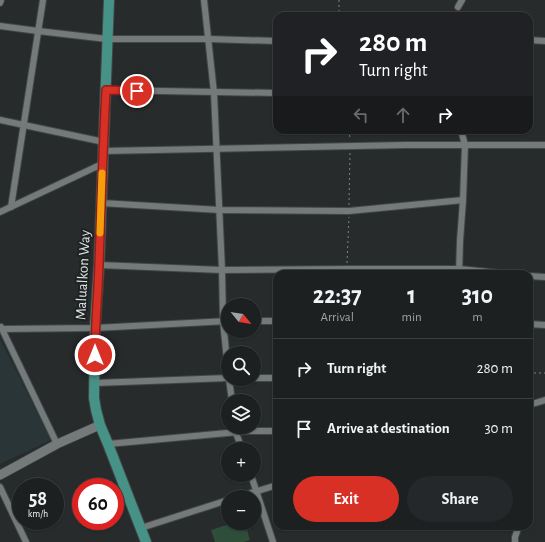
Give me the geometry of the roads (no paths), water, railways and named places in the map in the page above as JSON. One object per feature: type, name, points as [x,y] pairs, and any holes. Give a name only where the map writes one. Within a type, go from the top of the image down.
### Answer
[{"type":"main road","name":"Malualkon Way","points":[[109,0],[99,265],[95,328],[94,398],[100,425],[146,542]]},
{"type":"main road","points":[[0,474],[58,444],[100,425]]},
{"type":"street","points":[[11,207],[43,0]]},
{"type":"street","points":[[204,0],[214,93],[224,298]]},
{"type":"street","points":[[458,7],[462,0]]},
{"type":"street","points":[[0,26],[108,39],[273,41]]},
{"type":"street","points":[[533,40],[545,41]]},
{"type":"street","points":[[106,90],[273,93]]},
{"type":"street","points":[[0,120],[103,146],[217,149],[406,145],[545,145]]},
{"type":"street","points":[[459,270],[465,145],[462,134]]},
{"type":"street","points":[[0,212],[102,164]]},
{"type":"street","points":[[101,203],[220,210],[349,211],[463,200]]},
{"type":"street","points":[[99,265],[222,270],[384,270]]},
{"type":"street","points":[[533,276],[545,278]]},
{"type":"street","points":[[58,444],[1,327],[95,328],[221,321]]},
{"type":"street","points":[[261,321],[273,321]]},
{"type":"street","points":[[533,324],[545,324]]},
{"type":"street","points":[[95,383],[221,378]]},
{"type":"street","points":[[261,378],[273,378]]},
{"type":"street","points":[[533,404],[545,400]]},
{"type":"street","points":[[261,431],[273,431]]},
{"type":"street","points":[[108,444],[221,432]]},
{"type":"street","points":[[260,490],[273,486]]},
{"type":"street","points":[[0,487],[26,542]]},
{"type":"street","points":[[141,528],[221,502]]},
{"type":"street","points":[[261,505],[274,542]]},
{"type":"street","points":[[515,542],[518,530]]}]
